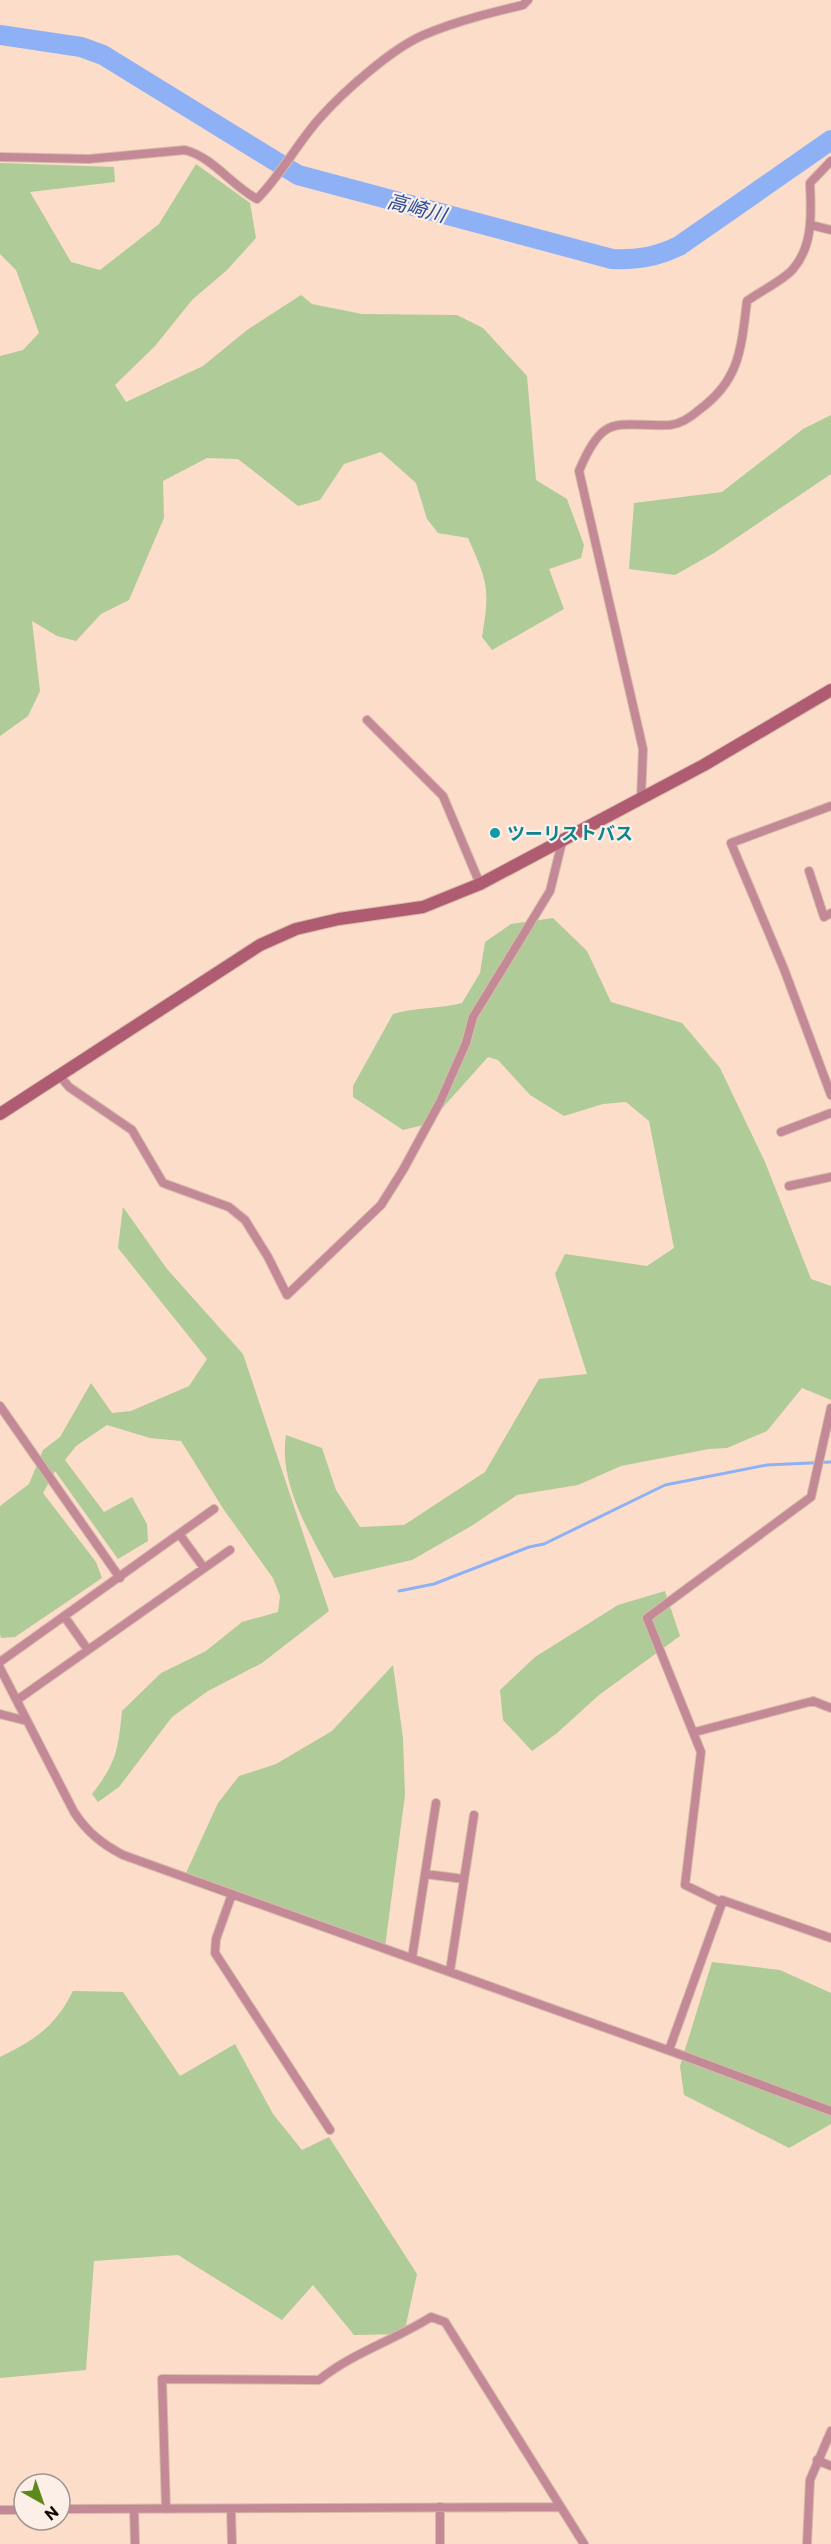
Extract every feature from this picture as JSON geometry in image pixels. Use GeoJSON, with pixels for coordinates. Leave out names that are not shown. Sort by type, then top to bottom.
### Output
{"type":"FeatureCollection","features":[{"type":"Feature","properties":{"kind":"street"},"geometry":{"type":"LineString","coordinates":[[0,157],[89,159],[185,150],[200,154],[243,192],[257,199],[274,182],[288,157],[319,119],[345,92],[393,54],[424,34],[523,5],[528,0]]}},
{"type":"Feature","properties":{"kind":"street"},"geometry":{"type":"LineString","coordinates":[[641,799],[644,749],[579,471],[590,444],[607,428],[642,423],[672,425],[682,421],[720,395],[741,351],[747,301],[793,269],[807,241],[811,225],[810,183],[831,161]]}},
{"type":"Feature","properties":{"kind":"street"},"geometry":{"type":"LineString","coordinates":[[811,225],[831,230]]}},
{"type":"Feature","properties":{"kind":"street"},"geometry":{"type":"LineString","coordinates":[[0,1114],[242,955],[269,941],[296,929],[339,919],[423,907],[480,884],[641,799],[831,690]]}},
{"type":"Feature","properties":{"kind":"street"},"geometry":{"type":"LineString","coordinates":[[367,720],[443,796],[480,884]]}},
{"type":"Feature","properties":{"kind":"street"},"geometry":{"type":"LineString","coordinates":[[831,806],[731,843],[784,969],[831,1095]]}},
{"type":"Feature","properties":{"kind":"street"},"geometry":{"type":"LineString","coordinates":[[60,1075],[69,1087],[132,1130],[163,1183],[229,1208],[245,1220],[268,1257],[287,1295],[381,1205],[403,1170],[440,1102],[465,1043],[473,1017],[550,891],[562,842]]}},
{"type":"Feature","properties":{"kind":"street"},"geometry":{"type":"LineString","coordinates":[[809,871],[825,916],[831,913]]}},
{"type":"Feature","properties":{"kind":"street"},"geometry":{"type":"LineString","coordinates":[[781,1132],[831,1113]]}},
{"type":"Feature","properties":{"kind":"street"},"geometry":{"type":"LineString","coordinates":[[789,1186],[831,1177]]}},
{"type":"Feature","properties":{"kind":"street"},"geometry":{"type":"LineString","coordinates":[[0,1406],[120,1578]]}},
{"type":"Feature","properties":{"kind":"street"},"geometry":{"type":"LineString","coordinates":[[722,1903],[685,1886],[701,1752],[695,1732],[647,1618],[811,1497],[831,1408]]}},
{"type":"Feature","properties":{"kind":"street"},"geometry":{"type":"LineString","coordinates":[[0,1662],[214,1509]]}},
{"type":"Feature","properties":{"kind":"street"},"geometry":{"type":"LineString","coordinates":[[180,1535],[204,1568]]}},
{"type":"Feature","properties":{"kind":"street"},"geometry":{"type":"LineString","coordinates":[[17,1700],[230,1550]]}},
{"type":"Feature","properties":{"kind":"street"},"geometry":{"type":"LineString","coordinates":[[64,1616],[88,1650]]}},
{"type":"Feature","properties":{"kind":"street"},"geometry":{"type":"LineString","coordinates":[[0,1668],[74,1812],[93,1835],[123,1855],[669,2050],[831,2111]]}},
{"type":"Feature","properties":{"kind":"street"},"geometry":{"type":"LineString","coordinates":[[695,1732],[813,1701],[831,1708]]}},
{"type":"Feature","properties":{"kind":"street"},"geometry":{"type":"LineString","coordinates":[[0,1714],[27,1721]]}},
{"type":"Feature","properties":{"kind":"street"},"geometry":{"type":"LineString","coordinates":[[412,1958],[435,1803]]}},
{"type":"Feature","properties":{"kind":"street"},"geometry":{"type":"LineString","coordinates":[[450,1971],[474,1815]]}},
{"type":"Feature","properties":{"kind":"street"},"geometry":{"type":"LineString","coordinates":[[425,1874],[464,1879]]}},
{"type":"Feature","properties":{"kind":"street"},"geometry":{"type":"LineString","coordinates":[[232,1894],[216,1939],[216,1953],[330,2130]]}},
{"type":"Feature","properties":{"kind":"street"},"geometry":{"type":"LineString","coordinates":[[669,2050],[722,1900],[831,1938]]}},
{"type":"Feature","properties":{"kind":"street"},"geometry":{"type":"LineString","coordinates":[[166,2509],[162,2379],[319,2380],[336,2367],[404,2334],[431,2317],[445,2322],[584,2544]]}},
{"type":"Feature","properties":{"kind":"street"},"geometry":{"type":"LineString","coordinates":[[807,2544],[807,2496],[817,2460],[831,2431]]}},
{"type":"Feature","properties":{"kind":"street"},"geometry":{"type":"LineString","coordinates":[[817,2460],[831,2466]]}},
{"type":"Feature","properties":{"kind":"street"},"geometry":{"type":"LineString","coordinates":[[440,2507],[440,2544]]}},
{"type":"Feature","properties":{"kind":"street"},"geometry":{"type":"LineString","coordinates":[[72,2509],[560,2507]]}},
{"type":"Feature","properties":{"kind":"street"},"geometry":{"type":"LineString","coordinates":[[134,2509],[135,2544]]}},
{"type":"Feature","properties":{"kind":"street"},"geometry":{"type":"LineString","coordinates":[[231,2509],[232,2544]]}},
{"type":"Feature","properties":{"kind":"green space"},"geometry":{"type":"Polygon","coordinates":[[[0,163],[114,167],[115,182],[30,192],[71,262],[100,270],[159,224],[196,164],[250,203],[256,238],[227,270],[192,300],[155,346],[115,385],[126,402],[203,366],[247,330],[301,295],[312,304],[362,314],[457,315],[483,328],[527,376],[536,480],[567,499],[584,545],[581,558],[549,569],[564,609],[492,650],[482,637],[486,607],[485,586],[480,566],[468,538],[438,533],[427,519],[416,483],[381,452],[344,464],[320,500],[298,506],[238,459],[207,458],[163,481],[164,518],[129,600],[101,614],[76,641],[57,636],[32,621],[40,691],[28,716],[0,736],[0,356],[23,350],[39,333],[16,270],[0,254],[0,163]]]}},
{"type":"Feature","properties":{"kind":"green space"},"geometry":{"type":"Polygon","coordinates":[[[831,415],[831,474],[714,553],[675,575],[629,569],[634,503],[722,492],[803,429],[831,415]]]}},
{"type":"Feature","properties":{"kind":"green space"},"geometry":{"type":"Polygon","coordinates":[[[553,918],[587,951],[611,1002],[682,1023],[720,1068],[765,1162],[811,1279],[831,1286],[831,1400],[802,1388],[767,1431],[727,1448],[709,1449],[621,1466],[578,1485],[517,1495],[473,1525],[412,1560],[334,1578],[298,1509],[287,1472],[286,1435],[322,1448],[336,1490],[360,1527],[404,1525],[485,1472],[539,1379],[587,1374],[555,1274],[565,1254],[647,1266],[674,1248],[649,1121],[626,1102],[603,1104],[564,1116],[530,1095],[498,1060],[488,1057],[428,1124],[403,1130],[353,1097],[353,1086],[393,1014],[462,1003],[480,973],[485,942],[511,924],[553,918]]]}},
{"type":"Feature","properties":{"kind":"green space"},"geometry":{"type":"Polygon","coordinates":[[[123,1207],[167,1269],[243,1354],[329,1611],[262,1663],[208,1691],[172,1717],[119,1787],[98,1802],[92,1794],[107,1773],[115,1755],[122,1711],[161,1673],[206,1651],[242,1622],[278,1612],[280,1596],[273,1578],[224,1510],[181,1441],[150,1438],[107,1425],[76,1446],[65,1460],[104,1512],[132,1497],[147,1524],[148,1541],[118,1559],[55,1471],[43,1493],[96,1562],[102,1578],[15,1637],[1,1638],[0,1506],[29,1484],[43,1450],[60,1437],[91,1383],[112,1413],[131,1411],[189,1386],[207,1359],[118,1248],[123,1207]]]}},
{"type":"Feature","properties":{"kind":"green space"},"geometry":{"type":"Polygon","coordinates":[[[665,1591],[680,1636],[599,1695],[556,1734],[532,1751],[503,1720],[500,1690],[535,1657],[618,1605],[665,1591]]]}},
{"type":"Feature","properties":{"kind":"green space"},"geometry":{"type":"Polygon","coordinates":[[[393,1665],[403,1738],[405,1795],[385,1947],[186,1873],[218,1803],[239,1776],[276,1764],[332,1731],[393,1665]]]}},
{"type":"Feature","properties":{"kind":"green space"},"geometry":{"type":"Polygon","coordinates":[[[712,1962],[780,1970],[831,1993],[831,2124],[789,2148],[684,2095],[680,2066],[712,1962]]]}},
{"type":"Feature","properties":{"kind":"green space"},"geometry":{"type":"Polygon","coordinates":[[[73,1991],[123,1992],[180,2076],[235,2044],[273,2114],[302,2150],[329,2137],[417,2274],[404,2334],[354,2335],[313,2285],[282,2320],[178,2255],[94,2261],[86,2370],[0,2378],[0,2057],[43,2031],[59,2014],[73,1991]]]}},
{"type":"Feature","properties":{"kind":"waterway","name":"高崎川"},"geometry":{"type":"LineString","coordinates":[[0,35],[81,47],[103,55],[298,175],[612,259],[647,257],[679,246],[831,140]]}},
{"type":"Feature","properties":{"kind":"waterway"},"geometry":{"type":"LineString","coordinates":[[399,1591],[434,1584],[529,1547],[544,1544],[665,1485],[767,1465],[831,1462]]}},
{"type":"Feature","properties":{"kind":"place","name":"ツーリストバス"},"geometry":{"type":"Point","coordinates":[495,833]}}]}
